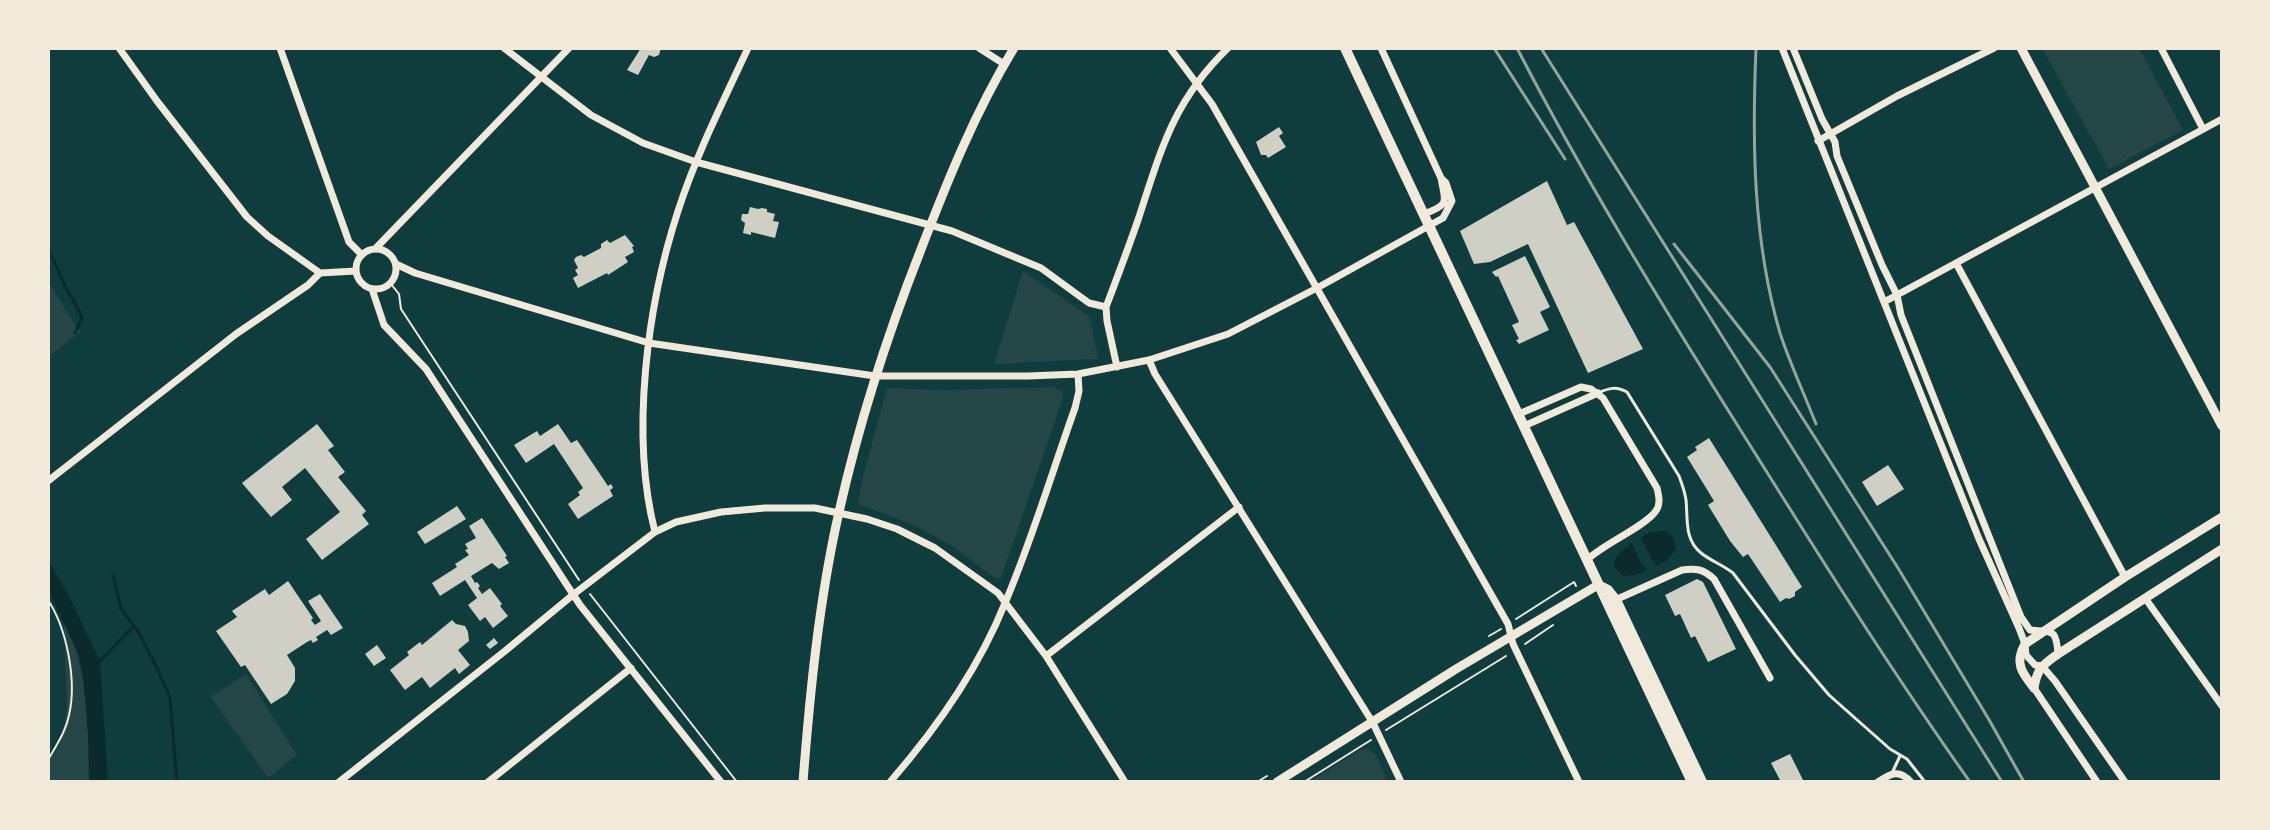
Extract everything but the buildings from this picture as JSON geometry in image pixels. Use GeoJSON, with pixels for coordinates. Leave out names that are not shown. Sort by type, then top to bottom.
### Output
{"type":"FeatureCollection","features":[{"type":"Feature","properties":{"kind":"main road"},"geometry":{"type":"LineString","coordinates":[[1345,48],[1598,585],[1612,602],[1702,782]]}},
{"type":"Feature","properties":{"kind":"main road"},"geometry":{"type":"LineString","coordinates":[[1612,602],[1692,782]]}},
{"type":"Feature","properties":{"kind":"street"},"geometry":{"type":"LineString","coordinates":[[119,48],[247,217],[320,273],[356,271]]}},
{"type":"Feature","properties":{"kind":"street"},"geometry":{"type":"LineString","coordinates":[[280,48],[349,242],[362,255]]}},
{"type":"Feature","properties":{"kind":"street"},"geometry":{"type":"LineString","coordinates":[[504,48],[591,115],[643,143],[696,162],[952,231],[1029,262],[1061,280],[1089,303],[1106,307]]}},
{"type":"Feature","properties":{"kind":"street"},"geometry":{"type":"LineString","coordinates":[[376,248],[569,48]]}},
{"type":"Feature","properties":{"kind":"street"},"geometry":{"type":"LineString","coordinates":[[655,532],[647,502],[644,435],[649,343],[665,258],[696,162],[748,48]]}},
{"type":"Feature","properties":{"kind":"street"},"geometry":{"type":"LineString","coordinates":[[979,48],[1004,64]]}},
{"type":"Feature","properties":{"kind":"street"},"geometry":{"type":"LineString","coordinates":[[803,782],[811,684],[825,586],[839,512],[875,376],[902,297],[956,162],[1014,48]]}},
{"type":"Feature","properties":{"kind":"street"},"geometry":{"type":"LineString","coordinates":[[1170,48],[1212,104],[1509,625],[1516,650],[1579,782]]}},
{"type":"Feature","properties":{"kind":"street"},"geometry":{"type":"LineString","coordinates":[[1117,367],[1106,307],[1155,165],[1182,104],[1209,67],[1228,48]]}},
{"type":"Feature","properties":{"kind":"street"},"geometry":{"type":"LineString","coordinates":[[392,233],[390,253],[396,264],[415,273],[649,343],[875,376],[1078,374],[1117,367],[1149,360],[1228,334],[1443,218],[1447,204],[1441,178],[1381,48]]}},
{"type":"Feature","properties":{"kind":"street"},"geometry":{"type":"LineString","coordinates":[[1782,48],[1884,302],[2026,626],[2030,630],[2053,633],[2057,639],[2058,654]]}},
{"type":"Feature","properties":{"kind":"street"},"geometry":{"type":"LineString","coordinates":[[1793,48],[1897,295],[1901,315],[1979,539],[2025,644],[2028,658],[2035,665],[2042,666],[2055,681],[2125,782]]}},
{"type":"Feature","properties":{"kind":"street"},"geometry":{"type":"LineString","coordinates":[[1818,141],[1897,96],[1994,48]]}},
{"type":"Feature","properties":{"kind":"street"},"geometry":{"type":"LineString","coordinates":[[2021,48],[2222,426]]}},
{"type":"Feature","properties":{"kind":"street"},"geometry":{"type":"LineString","coordinates":[[2161,48],[2203,129]]}},
{"type":"Feature","properties":{"kind":"street"},"geometry":{"type":"LineString","coordinates":[[1884,302],[2222,119]]}},
{"type":"Feature","properties":{"kind":"street"},"geometry":{"type":"LineString","coordinates":[[1424,214],[1447,204]]}},
{"type":"Feature","properties":{"kind":"street"},"geometry":{"type":"LineString","coordinates":[[390,253],[376,248],[362,255],[356,271],[358,280],[364,286],[372,289],[415,273]]}},
{"type":"Feature","properties":{"kind":"street"},"geometry":{"type":"LineString","coordinates":[[1956,263],[2125,577]]}},
{"type":"Feature","properties":{"kind":"street"},"geometry":{"type":"LineString","coordinates":[[380,310],[396,264]]}},
{"type":"Feature","properties":{"kind":"street"},"geometry":{"type":"LineString","coordinates":[[48,481],[236,334],[308,285],[320,273]]}},
{"type":"Feature","properties":{"kind":"street"},"geometry":{"type":"LineString","coordinates":[[372,289],[384,325],[426,369],[580,605],[721,782]]}},
{"type":"Feature","properties":{"kind":"street"},"geometry":{"type":"LineString","coordinates":[[1149,360],[1373,723],[1401,782]]}},
{"type":"Feature","properties":{"kind":"street"},"geometry":{"type":"LineString","coordinates":[[890,782],[941,718],[989,638],[1006,603],[1075,408],[1079,391],[1078,374]]}},
{"type":"Feature","properties":{"kind":"street"},"geometry":{"type":"LineString","coordinates":[[1519,414],[1581,387],[1598,393],[1657,488],[1659,496],[1655,514],[1588,559]]}},
{"type":"Feature","properties":{"kind":"street"},"geometry":{"type":"LineString","coordinates":[[1524,426],[1598,393]]}},
{"type":"Feature","properties":{"kind":"street"},"geometry":{"type":"LineString","coordinates":[[1046,656],[1239,507]]}},
{"type":"Feature","properties":{"kind":"street"},"geometry":{"type":"LineString","coordinates":[[339,782],[655,532],[676,522],[721,512],[765,508],[815,508],[897,529],[935,548],[998,593],[1046,656],[1125,782]]}},
{"type":"Feature","properties":{"kind":"street"},"geometry":{"type":"LineString","coordinates":[[2097,782],[2021,672],[2019,656],[2025,644],[2043,630],[2222,517]]}},
{"type":"Feature","properties":{"kind":"street"},"geometry":{"type":"LineString","coordinates":[[1979,539],[1988,534]]}},
{"type":"Feature","properties":{"kind":"street"},"geometry":{"type":"LineString","coordinates":[[2034,688],[2036,674],[2058,654],[2222,549]]}},
{"type":"Feature","properties":{"kind":"street"},"geometry":{"type":"LineString","coordinates":[[1612,602],[1682,570],[1704,570],[1714,579],[1770,678]]}},
{"type":"Feature","properties":{"kind":"street"},"geometry":{"type":"LineString","coordinates":[[1277,782],[1598,585]]}},
{"type":"Feature","properties":{"kind":"street"},"geometry":{"type":"LineString","coordinates":[[2145,598],[2222,706]]}},
{"type":"Feature","properties":{"kind":"street"},"geometry":{"type":"LineString","coordinates":[[488,782],[631,668]]}},
{"type":"Feature","properties":{"kind":"street"},"geometry":{"type":"LineString","coordinates":[[1890,774],[1897,782]]}},
{"type":"Feature","properties":{"kind":"street"},"geometry":{"type":"LineString","coordinates":[[1878,782],[1890,774],[1905,776],[1911,782]]}},
{"type":"Feature","properties":{"kind":"lane"},"geometry":{"type":"LineString","coordinates":[[1598,393],[1609,388],[1627,392],[1679,476],[1684,490],[1689,537],[1699,552],[1733,573],[1829,695],[1907,759],[1925,782]]}},
{"type":"Feature","properties":{"kind":"lane"},"geometry":{"type":"LineString","coordinates":[[1890,774],[1900,756]]}},
{"type":"Feature","properties":{"kind":"path"},"geometry":{"type":"LineString","coordinates":[[390,283],[399,294],[401,309],[584,587],[737,782]]}},
{"type":"Feature","properties":{"kind":"path"},"geometry":{"type":"LineString","coordinates":[[48,600],[64,634],[71,667],[70,714],[48,760]]}},
{"type":"Feature","properties":{"kind":"path"},"geometry":{"type":"LineString","coordinates":[[1304,782],[1552,625]]}},
{"type":"Feature","properties":{"kind":"shaded area"},"geometry":{"type":"Polygon","coordinates":[[[2042,48],[2139,48],[2183,130],[2109,169],[2042,48]]]}},
{"type":"Feature","properties":{"kind":"shaded area"},"geometry":{"type":"Polygon","coordinates":[[[1023,271],[1090,317],[1098,359],[994,364],[1023,271]]]}},
{"type":"Feature","properties":{"kind":"shaded area"},"geometry":{"type":"Polygon","coordinates":[[[48,281],[80,332],[48,357],[48,281]]]}},
{"type":"Feature","properties":{"kind":"shaded area"},"geometry":{"type":"Polygon","coordinates":[[[1054,387],[1062,391],[1063,398],[1001,578],[995,578],[951,545],[911,524],[858,504],[887,388],[1054,387]]]}},
{"type":"Feature","properties":{"kind":"shaded area"},"geometry":{"type":"Polygon","coordinates":[[[1666,531],[1674,538],[1676,549],[1666,561],[1656,566],[1641,538],[1650,532],[1666,531]]]}},
{"type":"Feature","properties":{"kind":"shaded area"},"geometry":{"type":"Polygon","coordinates":[[[1632,543],[1647,570],[1623,576],[1614,563],[1632,543]]]}},
{"type":"Feature","properties":{"kind":"shaded area"},"geometry":{"type":"Polygon","coordinates":[[[48,560],[100,661],[108,782],[89,782],[83,676],[78,653],[48,590],[48,560]]]}},
{"type":"Feature","properties":{"kind":"shaded area"},"geometry":{"type":"Polygon","coordinates":[[[64,622],[83,680],[88,720],[89,782],[48,782],[48,761],[60,746],[67,710],[64,622]]]}},
{"type":"Feature","properties":{"kind":"shaded area"},"geometry":{"type":"Polygon","coordinates":[[[246,674],[297,755],[268,778],[211,697],[246,674]]]}},
{"type":"Feature","properties":{"kind":"shaded area"},"geometry":{"type":"Polygon","coordinates":[[[1368,749],[1376,755],[1388,782],[1309,782],[1360,750],[1368,749]]]}},
{"type":"Feature","properties":{"kind":"waterway"},"geometry":{"type":"LineString","coordinates":[[48,251],[82,318],[75,333]]}},
{"type":"Feature","properties":{"kind":"waterway"},"geometry":{"type":"LineString","coordinates":[[113,575],[121,609],[139,633],[170,698],[177,782]]}},
{"type":"Feature","properties":{"kind":"waterway"},"geometry":{"type":"LineString","coordinates":[[98,663],[133,627]]}},
{"type":"Feature","properties":{"kind":"railway"},"geometry":{"type":"LineString","coordinates":[[1494,48],[1565,159]]}},
{"type":"Feature","properties":{"kind":"railway"},"geometry":{"type":"LineString","coordinates":[[1517,48],[1596,192],[1680,333],[1851,606],[1970,782]]}},
{"type":"Feature","properties":{"kind":"railway"},"geometry":{"type":"LineString","coordinates":[[1541,48],[2002,782]]}},
{"type":"Feature","properties":{"kind":"railway"},"geometry":{"type":"LineString","coordinates":[[1756,48],[1756,192],[1764,263],[1780,333],[1816,424]]}},
{"type":"Feature","properties":{"kind":"railway"},"geometry":{"type":"LineString","coordinates":[[1674,244],[1770,367],[1898,568],[2024,782]]}}]}
